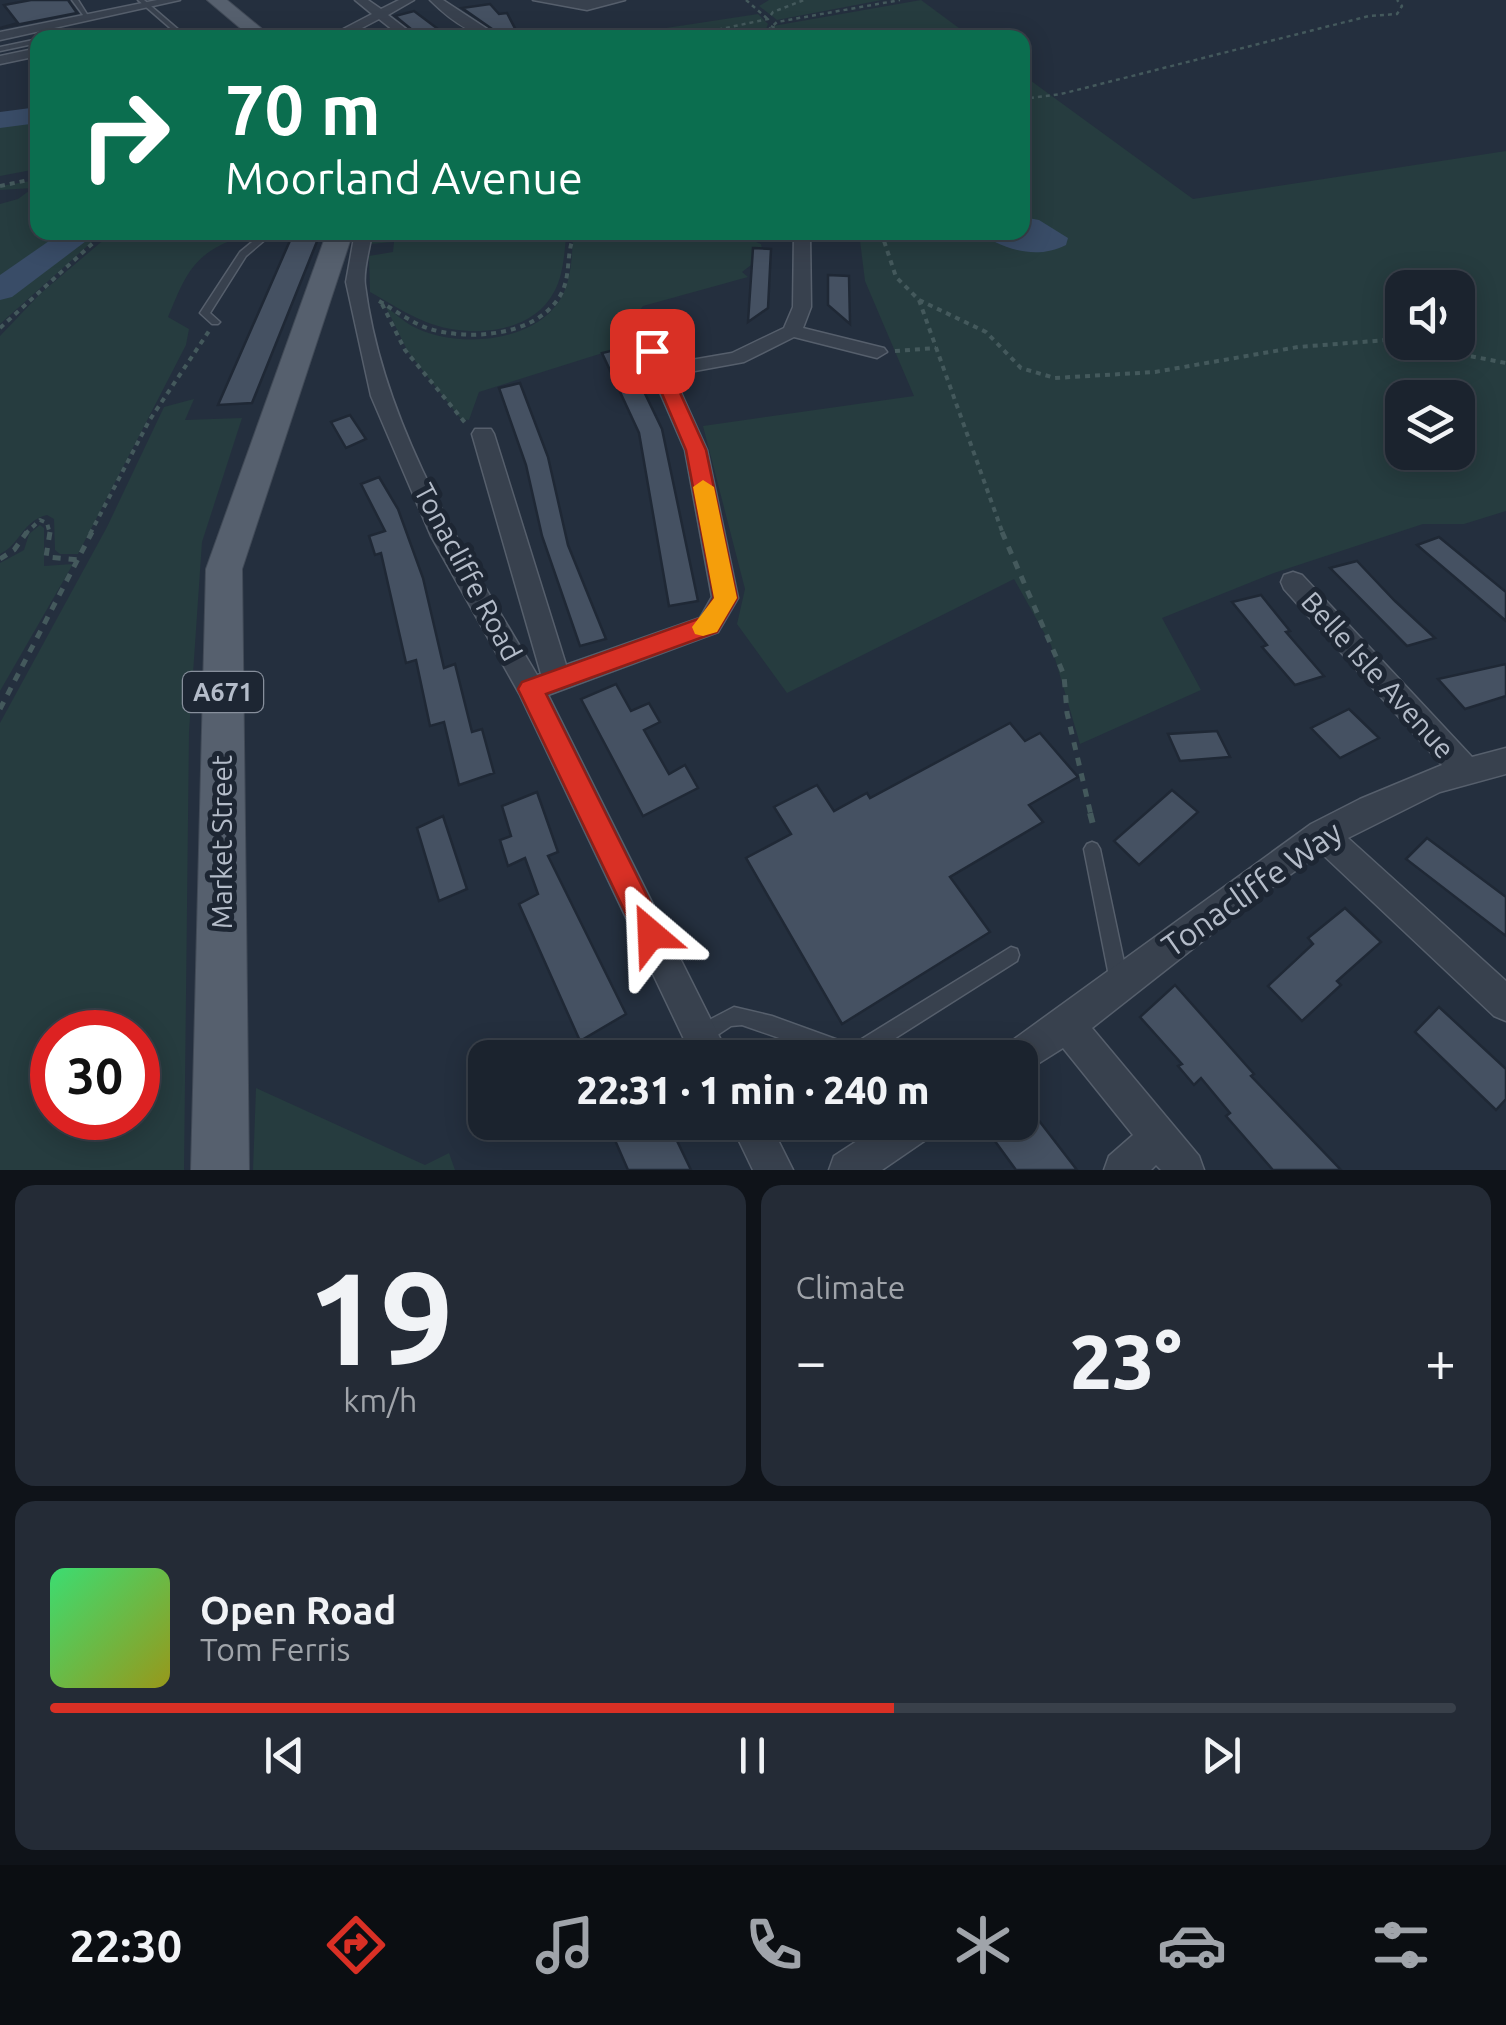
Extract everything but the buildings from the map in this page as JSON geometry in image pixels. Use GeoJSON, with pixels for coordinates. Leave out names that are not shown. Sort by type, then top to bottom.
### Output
{"type":"FeatureCollection","features":[{"type":"Feature","properties":{"kind":"main road"},"geometry":{"type":"LineString","coordinates":[[216,0],[254,30]]}},
{"type":"Feature","properties":{"kind":"main road","name":"Market Street"},"geometry":{"type":"LineString","coordinates":[[220,1170],[224,569],[337,240]]}},
{"type":"Feature","properties":{"kind":"street"},"geometry":{"type":"LineString","coordinates":[[56,30],[144,3],[174,0]]}},
{"type":"Feature","properties":{"kind":"street"},"geometry":{"type":"LineString","coordinates":[[361,0],[402,30]]}},
{"type":"Feature","properties":{"kind":"street"},"geometry":{"type":"LineString","coordinates":[[347,30],[408,0]]}},
{"type":"Feature","properties":{"kind":"street"},"geometry":{"type":"LineString","coordinates":[[436,0],[480,30]]}},
{"type":"Feature","properties":{"kind":"street"},"geometry":{"type":"LineString","coordinates":[[540,0],[587,6],[620,0]]}},
{"type":"Feature","properties":{"kind":"street"},"geometry":{"type":"LineString","coordinates":[[0,36],[30,33]]}},
{"type":"Feature","properties":{"kind":"street"},"geometry":{"type":"LineString","coordinates":[[0,60],[30,54]]}},
{"type":"Feature","properties":{"kind":"street","name":"Tonacliffe Road"},"geometry":{"type":"LineString","coordinates":[[363,240],[355,282],[370,300],[381,396],[443,536],[530,689],[704,1040]]}},
{"type":"Feature","properties":{"kind":"street"},"geometry":{"type":"LineString","coordinates":[[792,331],[802,307],[802,240]]}},
{"type":"Feature","properties":{"kind":"street"},"geometry":{"type":"LineString","coordinates":[[530,689],[709,625],[726,598],[696,450],[657,361],[736,358],[792,331],[876,352]]}},
{"type":"Feature","properties":{"kind":"street"},"geometry":{"type":"LineString","coordinates":[[483,434],[556,678]]}},
{"type":"Feature","properties":{"kind":"street","name":"Belle Isle Avenue"},"geometry":{"type":"LineString","coordinates":[[1294,582],[1464,769]]}},
{"type":"Feature","properties":{"kind":"street","name":"Tonacliffe Way"},"geometry":{"type":"LineString","coordinates":[[1038,1046],[1212,910],[1322,834],[1405,792],[1464,769],[1506,761]]}},
{"type":"Feature","properties":{"kind":"street"},"geometry":{"type":"LineString","coordinates":[[1322,834],[1506,1004]]}},
{"type":"Feature","properties":{"kind":"street"},"geometry":{"type":"LineString","coordinates":[[1068,1026],[1185,1170]]}},
{"type":"Feature","properties":{"kind":"street"},"geometry":{"type":"LineString","coordinates":[[1123,1170],[1158,1137]]}},
{"type":"Feature","properties":{"kind":"street"},"geometry":{"type":"LineString","coordinates":[[758,1140],[774,1170]]}},
{"type":"Feature","properties":{"kind":"street"},"geometry":{"type":"LineString","coordinates":[[848,1170],[893,1140]]}},
{"type":"Feature","properties":{"kind":"lane"},"geometry":{"type":"LineString","coordinates":[[75,0],[88,18]]}},
{"type":"Feature","properties":{"kind":"lane"},"geometry":{"type":"LineString","coordinates":[[144,3],[176,30]]}},
{"type":"Feature","properties":{"kind":"lane"},"geometry":{"type":"LineString","coordinates":[[0,48],[30,42]]}},
{"type":"Feature","properties":{"kind":"lane"},"geometry":{"type":"LineString","coordinates":[[215,322],[206,314],[243,254],[260,240]]}},
{"type":"Feature","properties":{"kind":"lane"},"geometry":{"type":"LineString","coordinates":[[1092,849],[1120,984]]}},
{"type":"Feature","properties":{"kind":"lane"},"geometry":{"type":"LineString","coordinates":[[875,1040],[1011,955]]}},
{"type":"Feature","properties":{"kind":"lane"},"geometry":{"type":"LineString","coordinates":[[712,1040],[730,1016],[744,1015],[808,1040]]}},
{"type":"Feature","properties":{"kind":"path"},"geometry":{"type":"LineString","coordinates":[[746,0],[780,30]]}},
{"type":"Feature","properties":{"kind":"path"},"geometry":{"type":"LineString","coordinates":[[716,30],[768,19],[773,12],[804,0]]}},
{"type":"Feature","properties":{"kind":"path"},"geometry":{"type":"LineString","coordinates":[[772,25],[900,0]]}},
{"type":"Feature","properties":{"kind":"path"},"geometry":{"type":"LineString","coordinates":[[1030,98],[1061,94],[1369,16],[1397,14],[1402,6],[1397,0]]}},
{"type":"Feature","properties":{"kind":"path"},"geometry":{"type":"LineString","coordinates":[[770,30],[772,25]]}},
{"type":"Feature","properties":{"kind":"path"},"geometry":{"type":"LineString","coordinates":[[15,182],[16,176]]}},
{"type":"Feature","properties":{"kind":"path"},"geometry":{"type":"LineString","coordinates":[[0,186],[30,179]]}},
{"type":"Feature","properties":{"kind":"path"},"geometry":{"type":"LineString","coordinates":[[0,328],[96,240]]}},
{"type":"Feature","properties":{"kind":"path"},"geometry":{"type":"LineString","coordinates":[[370,300],[426,328],[452,334],[493,334],[518,326],[558,302],[568,283],[573,240]]}},
{"type":"Feature","properties":{"kind":"path"},"geometry":{"type":"LineString","coordinates":[[884,240],[896,277],[919,300],[986,332],[1021,368],[1055,378],[1155,372],[1298,347],[1387,340],[1506,363]]}},
{"type":"Feature","properties":{"kind":"path"},"geometry":{"type":"LineString","coordinates":[[370,300],[459,420],[483,434]]}},
{"type":"Feature","properties":{"kind":"path"},"geometry":{"type":"LineString","coordinates":[[919,300],[987,497],[1064,674],[1067,714],[1096,834],[1092,849]]}},
{"type":"Feature","properties":{"kind":"path"},"geometry":{"type":"LineString","coordinates":[[0,709],[150,421],[215,322]]}},
{"type":"Feature","properties":{"kind":"path"},"geometry":{"type":"LineString","coordinates":[[876,352],[936,348]]}},
{"type":"Feature","properties":{"kind":"path"},"geometry":{"type":"LineString","coordinates":[[0,559],[22,545],[26,534],[40,520],[47,522],[50,532],[46,557],[79,560]]}},
{"type":"Feature","properties":{"kind":"green space"},"geometry":{"type":"Polygon","coordinates":[[[769,0],[882,0],[777,20],[759,6],[769,0]]]}},
{"type":"Feature","properties":{"kind":"green space"},"geometry":{"type":"Polygon","coordinates":[[[921,0],[962,30],[773,30],[773,26],[921,0]]]}},
{"type":"Feature","properties":{"kind":"green space"},"geometry":{"type":"Polygon","coordinates":[[[758,14],[768,24],[766,30],[653,30],[758,14]]]}},
{"type":"Feature","properties":{"kind":"green space"},"geometry":{"type":"Polygon","coordinates":[[[1030,80],[1193,199],[1506,151],[1506,511],[1464,524],[1423,524],[1274,573],[1162,618],[1201,690],[1080,744],[1051,645],[1014,579],[787,693],[737,624],[745,589],[703,426],[914,396],[865,281],[860,240],[1030,240],[1030,80]]]}},
{"type":"Feature","properties":{"kind":"green space"},"geometry":{"type":"Polygon","coordinates":[[[30,120],[30,170],[0,176],[0,123],[30,120]]]}},
{"type":"Feature","properties":{"kind":"green space"},"geometry":{"type":"Polygon","coordinates":[[[30,181],[30,188],[0,190],[0,186],[30,181]]]}},
{"type":"Feature","properties":{"kind":"green space"},"geometry":{"type":"Polygon","coordinates":[[[30,190],[30,240],[66,240],[0,285],[0,204],[30,190]]]}},
{"type":"Feature","properties":{"kind":"green space"},"geometry":{"type":"Polygon","coordinates":[[[77,240],[94,240],[0,324],[0,295],[77,240]]]}},
{"type":"Feature","properties":{"kind":"green space"},"geometry":{"type":"Polygon","coordinates":[[[104,240],[235,240],[208,252],[187,276],[168,317],[189,329],[186,345],[78,554],[60,554],[55,550],[54,519],[47,515],[32,522],[0,554],[0,336],[41,293],[104,240]]]}},
{"type":"Feature","properties":{"kind":"green space"},"geometry":{"type":"Polygon","coordinates":[[[371,240],[566,240],[557,286],[544,307],[514,325],[478,331],[426,322],[370,292],[369,256],[393,252],[394,242],[370,244],[371,240]]]}},
{"type":"Feature","properties":{"kind":"green space"},"geometry":{"type":"Polygon","coordinates":[[[573,240],[751,240],[761,244],[765,262],[755,262],[742,272],[748,277],[643,306],[609,351],[479,392],[469,420],[461,419],[408,352],[386,307],[412,326],[449,338],[492,338],[514,333],[533,325],[561,298],[573,240]]]}},
{"type":"Feature","properties":{"kind":"green space"},"geometry":{"type":"Polygon","coordinates":[[[194,399],[185,420],[242,418],[202,542],[189,732],[184,1170],[0,1170],[0,723],[107,527],[164,407],[194,399]]]}},
{"type":"Feature","properties":{"kind":"green space"},"geometry":{"type":"Polygon","coordinates":[[[40,525],[44,528],[44,566],[73,564],[0,691],[0,563],[24,550],[29,534],[40,525]]]}},
{"type":"Feature","properties":{"kind":"green space"},"geometry":{"type":"Polygon","coordinates":[[[256,1088],[425,1165],[449,1153],[455,1170],[253,1170],[256,1088]]]}},
{"type":"Feature","properties":{"kind":"water"},"geometry":{"type":"Polygon","coordinates":[[[1030,218],[1068,238],[1066,245],[1030,252],[995,242],[1030,240],[1030,218]]]}},
{"type":"Feature","properties":{"kind":"waterway"},"geometry":{"type":"LineString","coordinates":[[0,120],[30,116]]}},
{"type":"Feature","properties":{"kind":"waterway"},"geometry":{"type":"LineString","coordinates":[[0,290],[72,240]]}},
{"type":"Feature","properties":{"kind":"slow traffic"},"geometry":{"type":"LineString","coordinates":[[703,487],[726,598],[709,625],[703,627]]}},
{"type":"Feature","properties":{"kind":"route"},"geometry":{"type":"LineString","coordinates":[[651,934],[530,689],[709,625],[726,598],[696,450],[652,351]]}}]}
